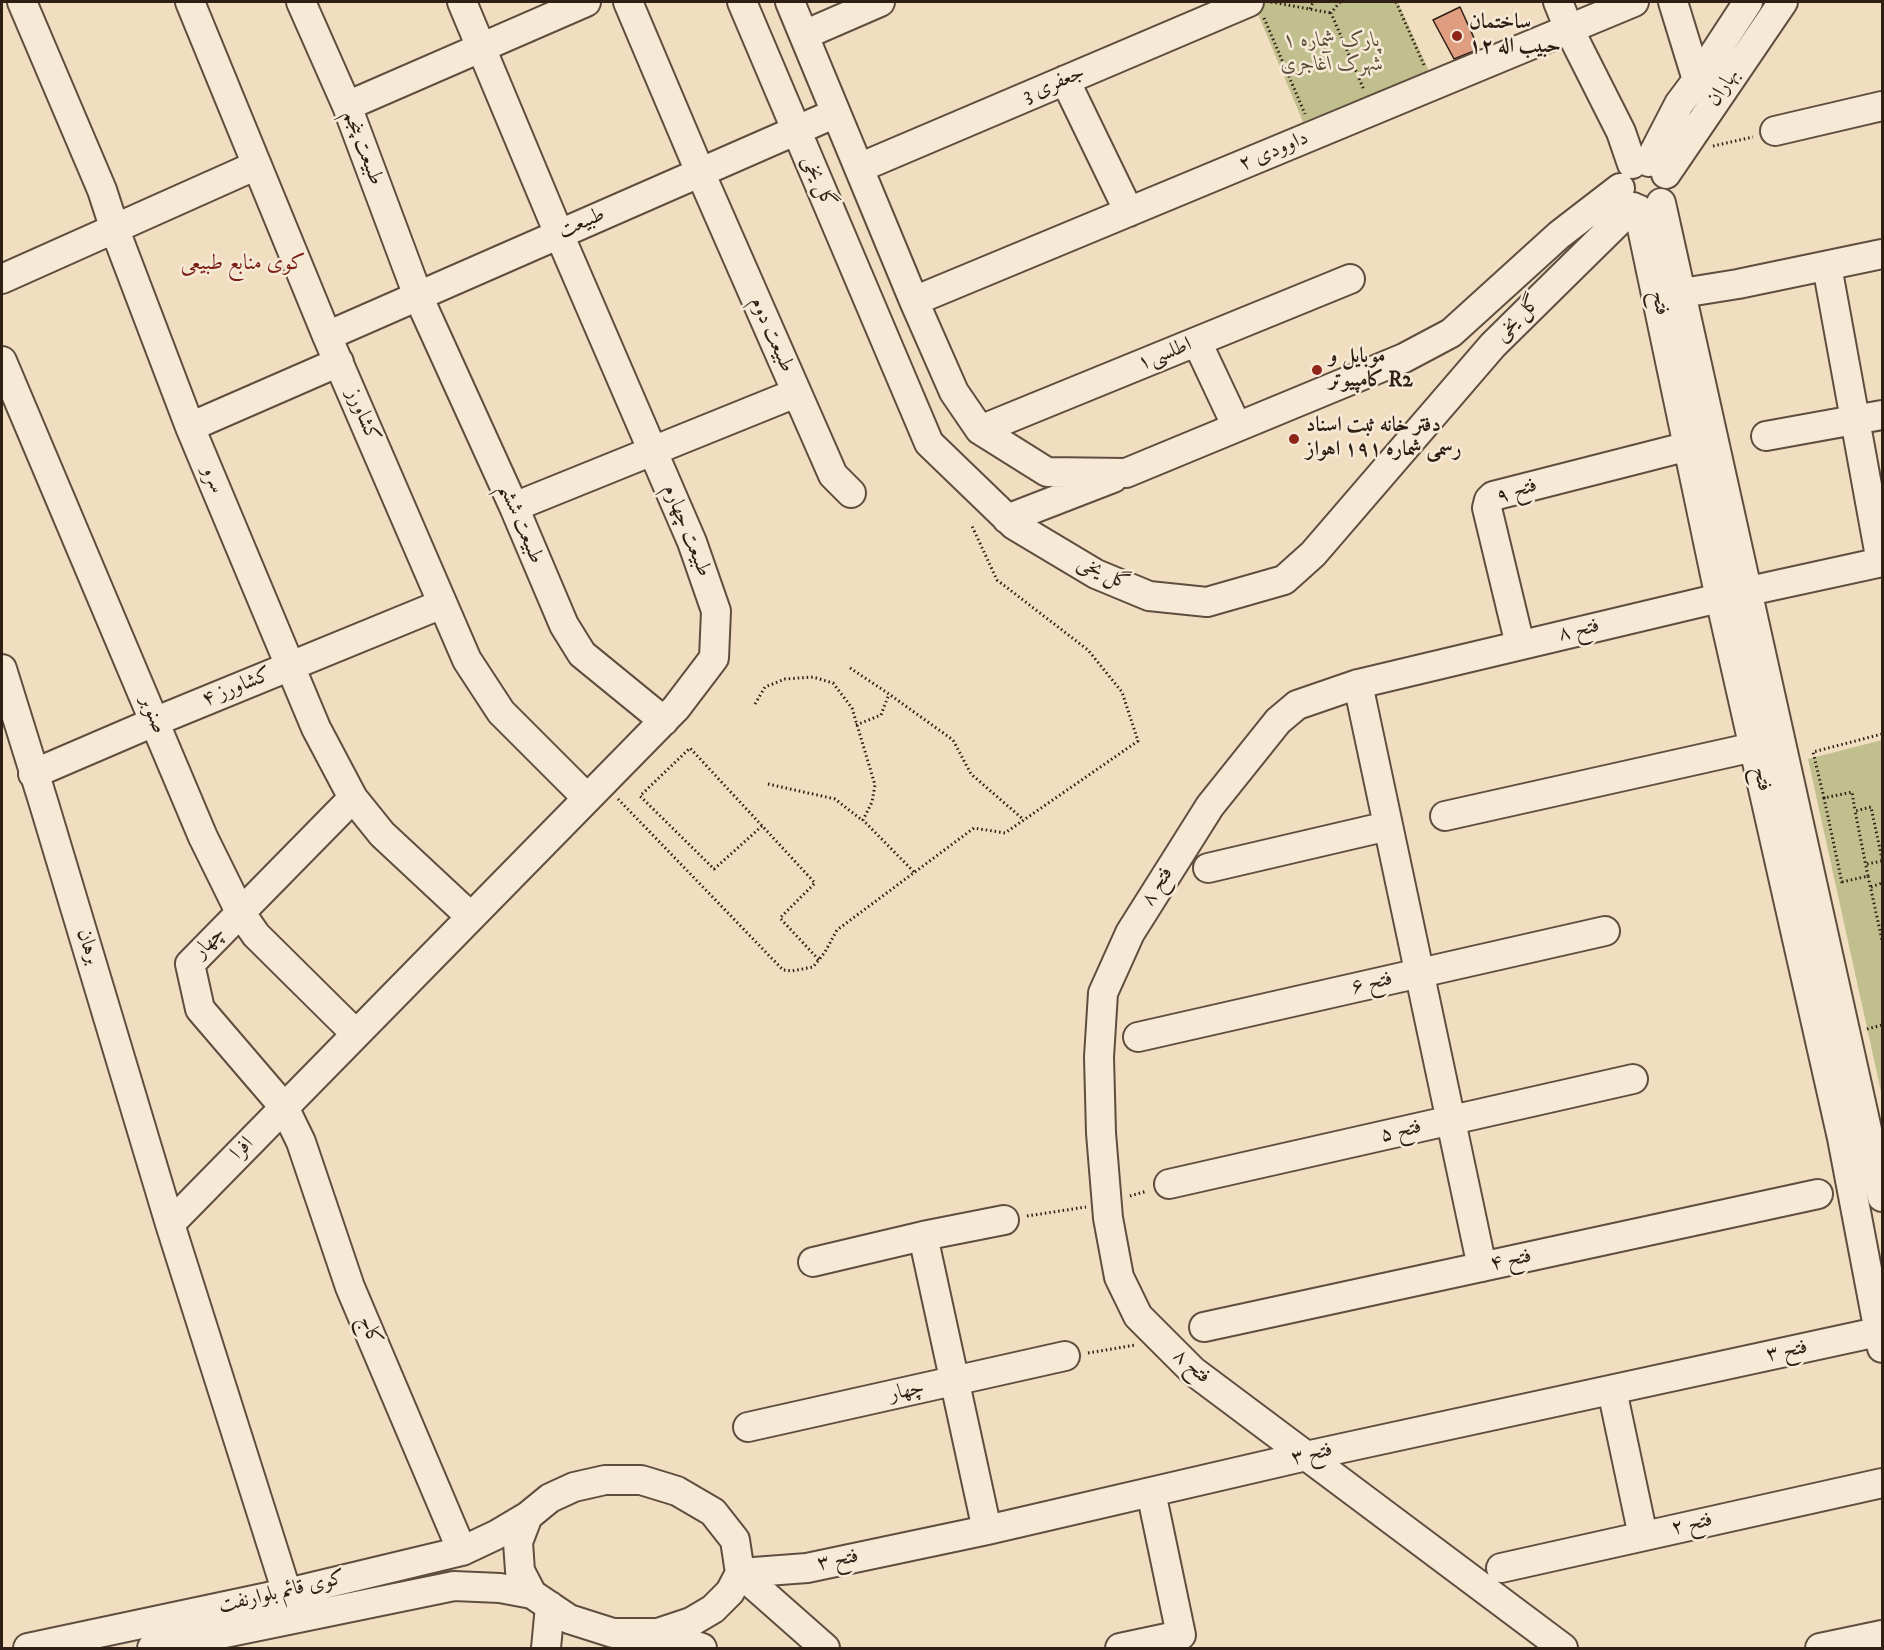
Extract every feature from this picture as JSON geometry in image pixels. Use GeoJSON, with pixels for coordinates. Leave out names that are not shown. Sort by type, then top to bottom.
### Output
{"type":"FeatureCollection","features":[{"type":"Feature","properties":{"kind":"street","name":"سرو"},"geometry":{"type":"LineString","coordinates":[[22,2],[102,189],[115,230],[190,427],[316,728],[353,798],[382,834],[471,917]]}},
{"type":"Feature","properties":{"kind":"street","name":"کشاورز"},"geometry":{"type":"LineString","coordinates":[[190,2],[327,336],[467,660],[501,712],[595,790]]}},
{"type":"Feature","properties":{"kind":"street","name":"طبیعت پنجم"},"geometry":{"type":"LineString","coordinates":[[301,2],[347,105],[418,296]]}},
{"type":"Feature","properties":{"kind":"street","name":"طبیعت چهارم"},"geometry":{"type":"LineString","coordinates":[[462,2],[692,542],[716,611],[714,658],[676,708],[595,790]]}},
{"type":"Feature","properties":{"kind":"street"},"geometry":{"type":"LineString","coordinates":[[347,105],[586,2]]}},
{"type":"Feature","properties":{"kind":"street","name":"طبیعت دوم"},"geometry":{"type":"LineString","coordinates":[[628,2],[833,475],[851,493]]}},
{"type":"Feature","properties":{"kind":"street","name":"گل یخی"},"geometry":{"type":"LineString","coordinates":[[742,2],[929,443],[1014,525],[1096,574],[1149,596],[1207,602],[1284,580],[1313,554],[1493,345],[1647,183]]}},
{"type":"Feature","properties":{"kind":"street","name":"گل یخی"},"geometry":{"type":"LineString","coordinates":[[790,2],[954,392],[980,430],[1047,472],[1126,473],[1404,358],[1452,333],[1558,235],[1647,183]]}},
{"type":"Feature","properties":{"kind":"street"},"geometry":{"type":"LineString","coordinates":[[804,34],[880,2]]}},
{"type":"Feature","properties":{"kind":"street"},"geometry":{"type":"LineString","coordinates":[[1558,2],[1569,29],[1647,183]]}},
{"type":"Feature","properties":{"kind":"street","name":"داوودی ۲"},"geometry":{"type":"LineString","coordinates":[[914,301],[1634,2]]}},
{"type":"Feature","properties":{"kind":"street"},"geometry":{"type":"LineString","coordinates":[[1673,2],[1697,80]]}},
{"type":"Feature","properties":{"kind":"street","name":"بهاران"},"geometry":{"type":"LineString","coordinates":[[1647,183],[1679,104],[1748,2]]}},
{"type":"Feature","properties":{"kind":"street","name":"بهاران"},"geometry":{"type":"LineString","coordinates":[[1647,183],[1783,2]]}},
{"type":"Feature","properties":{"kind":"street","name":"3 جعفری"},"geometry":{"type":"LineString","coordinates":[[859,168],[1065,80],[1255,7]]}},
{"type":"Feature","properties":{"kind":"street"},"geometry":{"type":"LineString","coordinates":[[1065,80],[1130,212]]}},
{"type":"Feature","properties":{"kind":"street"},"geometry":{"type":"LineString","coordinates":[[1775,131],[1882,106]]}},
{"type":"Feature","properties":{"kind":"street","name":"طبیعت"},"geometry":{"type":"LineString","coordinates":[[327,336],[836,113]]}},
{"type":"Feature","properties":{"kind":"street"},"geometry":{"type":"LineString","coordinates":[[2,279],[258,165]]}},
{"type":"Feature","properties":{"kind":"street","name":"فتح"},"geometry":{"type":"LineString","coordinates":[[1647,183],[1682,293],[1882,1197]]}},
{"type":"Feature","properties":{"kind":"street","name":"فتح"},"geometry":{"type":"LineString","coordinates":[[1647,183],[1689,446],[1720,597],[1842,1138],[1881,1337]]}},
{"type":"Feature","properties":{"kind":"street"},"geometry":{"type":"LineString","coordinates":[[1682,293],[1738,284],[1882,254]]}},
{"type":"Feature","properties":{"kind":"street"},"geometry":{"type":"LineString","coordinates":[[1827,266],[1882,562]]}},
{"type":"Feature","properties":{"kind":"street","name":"اطلسی۱"},"geometry":{"type":"LineString","coordinates":[[980,430],[1350,279]]}},
{"type":"Feature","properties":{"kind":"street","name":"طبیعت ششم"},"geometry":{"type":"LineString","coordinates":[[418,296],[514,507],[564,625],[582,654],[664,721]]}},
{"type":"Feature","properties":{"kind":"street"},"geometry":{"type":"LineString","coordinates":[[1197,342],[1237,427]]}},
{"type":"Feature","properties":{"kind":"street","name":"صنوبر"},"geometry":{"type":"LineString","coordinates":[[2,361],[203,837],[240,912],[256,935],[356,1034]]}},
{"type":"Feature","properties":{"kind":"street"},"geometry":{"type":"LineString","coordinates":[[190,427],[339,362]]}},
{"type":"Feature","properties":{"kind":"street"},"geometry":{"type":"LineString","coordinates":[[514,507],[796,393]]}},
{"type":"Feature","properties":{"kind":"street"},"geometry":{"type":"LineString","coordinates":[[1766,436],[1882,415]]}},
{"type":"Feature","properties":{"kind":"street","name":"فتح ۹"},"geometry":{"type":"LineString","coordinates":[[1520,645],[1487,508],[1489,500],[1493,496],[1689,446]]}},
{"type":"Feature","properties":{"kind":"street"},"geometry":{"type":"LineString","coordinates":[[1007,519],[1126,473]]}},
{"type":"Feature","properties":{"kind":"street","name":"فتح ۸"},"geometry":{"type":"LineString","coordinates":[[1563,1648],[1192,1371],[1138,1316],[1119,1277],[1108,1218],[1101,1133],[1100,1057],[1103,993],[1130,933],[1210,806],[1278,721],[1297,705],[1358,684],[1720,597],[1882,562]]}},
{"type":"Feature","properties":{"kind":"street","name":"کشاورز ۴"},"geometry":{"type":"LineString","coordinates":[[33,774],[442,604]]}},
{"type":"Feature","properties":{"kind":"street","name":"برهان"},"geometry":{"type":"LineString","coordinates":[[2,669],[170,1224]]}},
{"type":"Feature","properties":{"kind":"street"},"geometry":{"type":"LineString","coordinates":[[1358,684],[1482,1267]]}},
{"type":"Feature","properties":{"kind":"street"},"geometry":{"type":"LineString","coordinates":[[1445,816],[1754,747]]}},
{"type":"Feature","properties":{"kind":"street","name":"افرا"},"geometry":{"type":"LineString","coordinates":[[170,1224],[595,790]]}},
{"type":"Feature","properties":{"kind":"street","name":"چهار"},"geometry":{"type":"LineString","coordinates":[[284,1107],[200,1009],[190,964],[353,798]]}},
{"type":"Feature","properties":{"kind":"street"},"geometry":{"type":"LineString","coordinates":[[1208,868],[1388,826]]}},
{"type":"Feature","properties":{"kind":"street","name":"فتح ۶"},"geometry":{"type":"LineString","coordinates":[[1138,1037],[1605,931]]}},
{"type":"Feature","properties":{"kind":"street","name":"فتح ۵"},"geometry":{"type":"LineString","coordinates":[[1169,1185],[1633,1079]]}},
{"type":"Feature","properties":{"kind":"street","name":"کاج"},"geometry":{"type":"LineString","coordinates":[[284,1107],[301,1142],[350,1287],[462,1551]]}},
{"type":"Feature","properties":{"kind":"street","name":"فتح ۴"},"geometry":{"type":"LineString","coordinates":[[1203,1327],[1818,1194]]}},
{"type":"Feature","properties":{"kind":"street"},"geometry":{"type":"LineString","coordinates":[[813,1262],[1004,1220]]}},
{"type":"Feature","properties":{"kind":"street"},"geometry":{"type":"LineString","coordinates":[[170,1224],[287,1593]]}},
{"type":"Feature","properties":{"kind":"street"},"geometry":{"type":"LineString","coordinates":[[923,1236],[987,1530]]}},
{"type":"Feature","properties":{"kind":"street","name":"فتح ۳"},"geometry":{"type":"LineString","coordinates":[[740,1573],[807,1568],[1612,1390],[1881,1337]]}},
{"type":"Feature","properties":{"kind":"street","name":"چهار"},"geometry":{"type":"LineString","coordinates":[[748,1427],[1065,1356]]}},
{"type":"Feature","properties":{"kind":"street"},"geometry":{"type":"LineString","coordinates":[[1612,1390],[1643,1536]]}},
{"type":"Feature","properties":{"kind":"street"},"geometry":{"type":"LineString","coordinates":[[641,1638],[691,1622],[713,1609],[730,1592],[740,1573],[735,1540],[713,1512],[677,1491],[641,1480],[605,1480],[574,1487],[550,1498],[528,1516],[518,1542],[520,1571],[541,1600],[569,1620],[613,1633],[641,1638],[702,1648]]}},
{"type":"Feature","properties":{"kind":"street","name":"فتح ۲"},"geometry":{"type":"LineString","coordinates":[[1502,1568],[1882,1482]]}},
{"type":"Feature","properties":{"kind":"street"},"geometry":{"type":"LineString","coordinates":[[1120,1648],[1181,1635],[1151,1492]]}},
{"type":"Feature","properties":{"kind":"street","name":"کوی قائم بلوارنفت"},"geometry":{"type":"LineString","coordinates":[[28,1648],[287,1593],[462,1551],[528,1516]]}},
{"type":"Feature","properties":{"kind":"street"},"geometry":{"type":"LineString","coordinates":[[740,1573],[825,1648]]}},
{"type":"Feature","properties":{"kind":"street","name":"کوی قائم بلوارنفت"},"geometry":{"type":"LineString","coordinates":[[152,1648],[454,1586],[500,1588],[541,1600]]}},
{"type":"Feature","properties":{"kind":"street"},"geometry":{"type":"LineString","coordinates":[[541,1600],[546,1648]]}},
{"type":"Feature","properties":{"kind":"street"},"geometry":{"type":"LineString","coordinates":[[1820,1648],[1882,1635]]}},
{"type":"Feature","properties":{"kind":"path"},"geometry":{"type":"LineString","coordinates":[[1271,2],[1331,14]]}},
{"type":"Feature","properties":{"kind":"path"},"geometry":{"type":"LineString","coordinates":[[1310,9],[1313,2]]}},
{"type":"Feature","properties":{"kind":"path"},"geometry":{"type":"LineString","coordinates":[[1331,14],[1340,2]]}},
{"type":"Feature","properties":{"kind":"path"},"geometry":{"type":"LineString","coordinates":[[1396,2],[1433,86]]}},
{"type":"Feature","properties":{"kind":"path"},"geometry":{"type":"LineString","coordinates":[[1255,7],[1314,135]]}},
{"type":"Feature","properties":{"kind":"path"},"geometry":{"type":"LineString","coordinates":[[1331,14],[1373,111]]}},
{"type":"Feature","properties":{"kind":"path"},"geometry":{"type":"LineString","coordinates":[[1647,183],[1775,131]]}},
{"type":"Feature","properties":{"kind":"path"},"geometry":{"type":"LineString","coordinates":[[595,790],[783,970],[792,971],[813,967],[837,930],[974,828],[1005,833],[1138,741],[1122,692],[1088,650],[998,580],[971,524]]}},
{"type":"Feature","properties":{"kind":"path"},"geometry":{"type":"LineString","coordinates":[[850,668],[953,740],[971,774],[1024,820]]}},
{"type":"Feature","properties":{"kind":"path"},"geometry":{"type":"LineString","coordinates":[[755,704],[765,687],[785,678],[813,677],[833,683],[852,708],[875,785],[872,802],[863,820],[866,823]]}},
{"type":"Feature","properties":{"kind":"path"},"geometry":{"type":"LineString","coordinates":[[856,725],[880,715],[889,694]]}},
{"type":"Feature","properties":{"kind":"path"},"geometry":{"type":"LineString","coordinates":[[1868,876],[1842,883],[1813,752],[1882,734]]}},
{"type":"Feature","properties":{"kind":"path"},"geometry":{"type":"LineString","coordinates":[[762,826],[714,869],[640,796],[690,748],[815,883],[780,918],[819,960]]}},
{"type":"Feature","properties":{"kind":"path"},"geometry":{"type":"LineString","coordinates":[[768,784],[835,799],[866,823],[915,872]]}},
{"type":"Feature","properties":{"kind":"path"},"geometry":{"type":"LineString","coordinates":[[1824,798],[1852,792],[1882,940]]}},
{"type":"Feature","properties":{"kind":"path"},"geometry":{"type":"LineString","coordinates":[[1855,811],[1871,807],[1882,860],[1866,864]]}},
{"type":"Feature","properties":{"kind":"path"},"geometry":{"type":"LineString","coordinates":[[1871,887],[1882,884]]}},
{"type":"Feature","properties":{"kind":"path"},"geometry":{"type":"LineString","coordinates":[[1862,1030],[1882,1025]]}},
{"type":"Feature","properties":{"kind":"green space","name":"پارک شماره ۱ شهرک آغاجری"},"geometry":{"type":"Polygon","coordinates":[[[1253,2],[1398,2],[1429,71],[1303,122],[1253,2]]]}},
{"type":"Feature","properties":{"kind":"green space"},"geometry":{"type":"Polygon","coordinates":[[[1882,740],[1882,1096],[1808,759],[1882,740]]]}},
{"type":"Feature","properties":{"kind":"building","name":"ساختمان حبیب اله ۱۲"},"geometry":{"type":"Polygon","coordinates":[[[1460,7],[1479,49],[1454,59],[1433,20],[1460,7]]]}},
{"type":"Feature","properties":{"kind":"place","name":"ساختمان حبیب اله ۱۲"},"geometry":{"type":"Point","coordinates":[1457,36]}},
{"type":"Feature","properties":{"kind":"place","name":"موبایل و کامپیوتر R2"},"geometry":{"type":"Point","coordinates":[1317,370]}},
{"type":"Feature","properties":{"kind":"place","name":"دفتر خانه ثبت اسناد رسمی شماره ۱۹۱ اهواز"},"geometry":{"type":"Point","coordinates":[1294,439]}},
{"type":"Feature","properties":{"kind":"district","name":"کوی منابع طبیعی"},"geometry":{"type":"Point","coordinates":[243,264]}}]}
